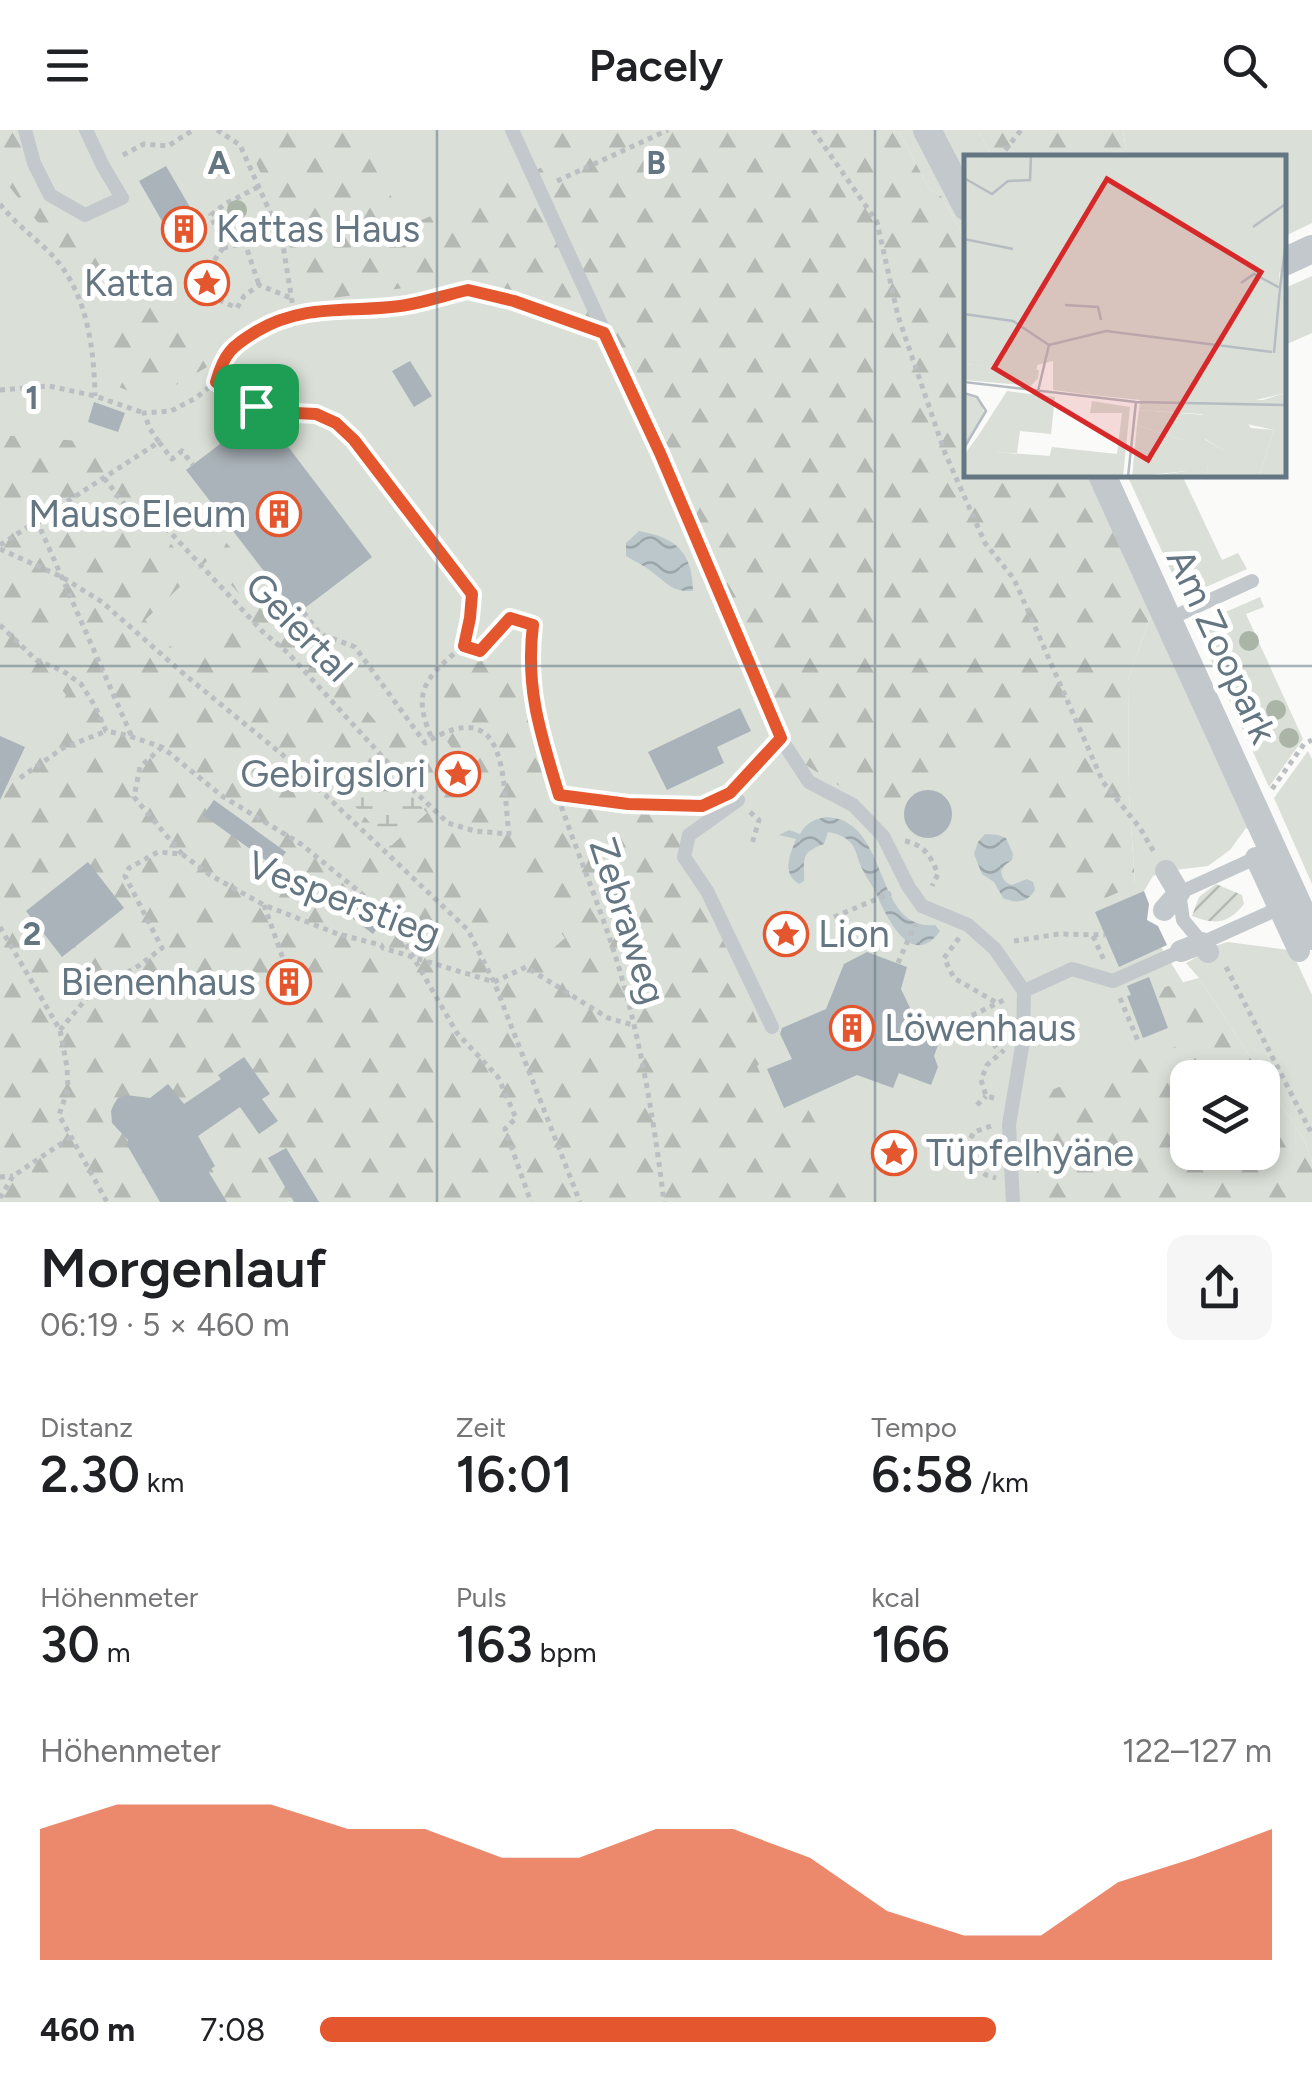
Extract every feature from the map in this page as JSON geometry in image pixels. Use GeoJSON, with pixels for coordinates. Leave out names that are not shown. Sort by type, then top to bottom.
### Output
{"type":"FeatureCollection","features":[{"type":"Feature","properties":{"kind":"street"},"geometry":{"type":"LineString","coordinates":[[927,130],[964,201]]}},
{"type":"Feature","properties":{"kind":"street"},"geometry":{"type":"LineString","coordinates":[[1287,261],[1312,249]]}},
{"type":"Feature","properties":{"kind":"street","name":"Am Zoopark"},"geometry":{"type":"LineString","coordinates":[[1103,478],[1306,943]]}},
{"type":"Feature","properties":{"kind":"street"},"geometry":{"type":"LineString","coordinates":[[1166,872],[1172,901]]}},
{"type":"Feature","properties":{"kind":"lane"},"geometry":{"type":"LineString","coordinates":[[24,130],[34,163],[50,194],[85,215],[122,198],[86,130]]}},
{"type":"Feature","properties":{"kind":"lane"},"geometry":{"type":"LineString","coordinates":[[512,130],[660,453],[781,738],[808,782],[853,805],[883,836],[922,906],[968,925],[995,949],[1024,991],[1023,1042],[1009,1125],[1013,1202]]}},
{"type":"Feature","properties":{"kind":"lane"},"geometry":{"type":"LineString","coordinates":[[1167,620],[1252,581]]}},
{"type":"Feature","properties":{"kind":"lane"},"geometry":{"type":"LineString","coordinates":[[734,796],[689,835],[684,858],[708,892],[772,1027]]}},
{"type":"Feature","properties":{"kind":"lane"},"geometry":{"type":"LineString","coordinates":[[1197,949],[1172,901],[1265,853]]}},
{"type":"Feature","properties":{"kind":"lane"},"geometry":{"type":"LineString","coordinates":[[1024,991],[1072,969],[1112,981],[1197,949],[1288,904]]}},
{"type":"Feature","properties":{"kind":"path"},"geometry":{"type":"LineString","coordinates":[[123,155],[144,144],[168,146],[193,130]]}},
{"type":"Feature","properties":{"kind":"path"},"geometry":{"type":"LineString","coordinates":[[217,130],[240,145],[282,239],[294,314]]}},
{"type":"Feature","properties":{"kind":"path"},"geometry":{"type":"LineString","coordinates":[[538,189],[668,130]]}},
{"type":"Feature","properties":{"kind":"path"},"geometry":{"type":"LineString","coordinates":[[813,130],[877,222],[904,333],[945,453],[985,543],[1014,579],[1103,782],[1140,828],[1166,872]]}},
{"type":"Feature","properties":{"kind":"path"},"geometry":{"type":"LineString","coordinates":[[1001,155],[1021,130]]}},
{"type":"Feature","properties":{"kind":"path"},"geometry":{"type":"LineString","coordinates":[[223,248],[211,215],[258,187]]}},
{"type":"Feature","properties":{"kind":"path"},"geometry":{"type":"LineString","coordinates":[[0,204],[46,249],[78,296],[94,354],[95,396]]}},
{"type":"Feature","properties":{"kind":"path"},"geometry":{"type":"LineString","coordinates":[[259,285],[244,296],[237,308],[218,300],[223,282],[211,265],[223,248],[245,243],[259,285],[291,298]]}},
{"type":"Feature","properties":{"kind":"path"},"geometry":{"type":"LineString","coordinates":[[0,390],[49,386],[144,413],[171,411],[216,382],[228,350],[268,324],[294,314],[401,306],[468,290],[514,301],[604,333]]}},
{"type":"Feature","properties":{"kind":"path"},"geometry":{"type":"LineString","coordinates":[[216,382],[256,406],[275,412],[316,414],[336,423],[354,440],[472,594],[464,646],[432,673],[425,686],[421,712],[432,738],[424,743],[354,647],[320,634],[302,610]]}},
{"type":"Feature","properties":{"kind":"path"},"geometry":{"type":"LineString","coordinates":[[232,444],[275,412]]}},
{"type":"Feature","properties":{"kind":"path"},"geometry":{"type":"LineString","coordinates":[[144,413],[150,429],[172,459],[182,451],[193,465]]}},
{"type":"Feature","properties":{"kind":"path"},"geometry":{"type":"LineString","coordinates":[[159,442],[0,547],[62,577],[102,602],[284,756],[468,930],[494,982],[580,1202]]}},
{"type":"Feature","properties":{"kind":"path","name":"Geiertal"},"geometry":{"type":"LineString","coordinates":[[104,478],[126,506],[170,532],[448,823],[475,832],[509,834],[498,748],[488,733],[468,728],[432,738]]}},
{"type":"Feature","properties":{"kind":"path"},"geometry":{"type":"LineString","coordinates":[[40,519],[40,530],[132,736]]}},
{"type":"Feature","properties":{"kind":"path","name":"Zebraweg"},"geometry":{"type":"LineString","coordinates":[[464,646],[480,651],[510,618],[533,625],[529,659],[533,700],[559,795],[616,957],[649,1100],[664,1202]]}},
{"type":"Feature","properties":{"kind":"path"},"geometry":{"type":"LineString","coordinates":[[0,625],[36,660],[81,684],[106,731]]}},
{"type":"Feature","properties":{"kind":"path"},"geometry":{"type":"LineString","coordinates":[[20,778],[63,748],[106,731],[162,746],[222,796],[302,844],[390,916],[457,1033],[498,1077],[516,1118],[505,1130],[531,1202]]}},
{"type":"Feature","properties":{"kind":"path"},"geometry":{"type":"LineString","coordinates":[[734,796],[781,738]]}},
{"type":"Feature","properties":{"kind":"path"},"geometry":{"type":"LineString","coordinates":[[1268,796],[1304,744],[1312,740]]}},
{"type":"Feature","properties":{"kind":"path","name":"Vesperstieg"},"geometry":{"type":"LineString","coordinates":[[162,746],[140,767],[134,797],[182,854],[210,876],[264,905],[338,934],[494,982],[526,967],[608,1018],[633,1025]]}},
{"type":"Feature","properties":{"kind":"path"},"geometry":{"type":"LineString","coordinates":[[559,795],[628,804],[702,806]]}},
{"type":"Feature","properties":{"kind":"path"},"geometry":{"type":"LineString","coordinates":[[60,1030],[91,993],[140,966],[162,948],[125,876],[129,868],[158,852],[182,854]]}},
{"type":"Feature","properties":{"kind":"path"},"geometry":{"type":"LineString","coordinates":[[834,917],[908,886]]}},
{"type":"Feature","properties":{"kind":"path"},"geometry":{"type":"LineString","coordinates":[[264,905],[286,967]]}},
{"type":"Feature","properties":{"kind":"path"},"geometry":{"type":"LineString","coordinates":[[899,960],[922,906]]}},
{"type":"Feature","properties":{"kind":"path"},"geometry":{"type":"LineString","coordinates":[[968,925],[944,958],[954,978],[997,1004]]}},
{"type":"Feature","properties":{"kind":"path"},"geometry":{"type":"LineString","coordinates":[[1,930],[60,1030],[68,1089],[59,1115],[107,1202]]}},
{"type":"Feature","properties":{"kind":"path"},"geometry":{"type":"LineString","coordinates":[[995,949],[1014,941],[1059,934],[1105,935]]}},
{"type":"Feature","properties":{"kind":"path"},"geometry":{"type":"LineString","coordinates":[[1197,949],[1226,968],[1312,1134]]}},
{"type":"Feature","properties":{"kind":"path"},"geometry":{"type":"LineString","coordinates":[[936,1033],[1024,991]]}},
{"type":"Feature","properties":{"kind":"path"},"geometry":{"type":"LineString","coordinates":[[987,1036],[1000,1052]]}},
{"type":"Feature","properties":{"kind":"path"},"geometry":{"type":"LineString","coordinates":[[977,1104],[986,1096]]}},
{"type":"Feature","properties":{"kind":"path"},"geometry":{"type":"LineString","coordinates":[[1009,1125],[974,1132],[967,1145],[966,1160],[986,1176],[1012,1183]]}},
{"type":"Feature","properties":{"kind":"path"},"geometry":{"type":"LineString","coordinates":[[0,1198],[13,1176],[71,1136]]}},
{"type":"Feature","properties":{"kind":"path"},"geometry":{"type":"LineString","coordinates":[[0,1178],[13,1176]]}},
{"type":"Feature","properties":{"kind":"green space"},"geometry":{"type":"Polygon","coordinates":[[[0,130],[773,130],[1135,884],[1128,681],[1151,614],[1252,831],[1246,828],[1230,850],[1208,866],[1153,876],[1144,891],[1096,912],[1161,947],[1218,1038],[1202,1060],[1170,1060],[1170,1170],[1271,1170],[1286,1202],[0,1202],[0,130]]]}},
{"type":"Feature","properties":{"kind":"green space"},"geometry":{"type":"Polygon","coordinates":[[[0,130],[20,130],[34,184],[105,239],[118,272],[149,269],[207,367],[150,400],[107,382],[104,305],[0,175],[0,130]]]}},
{"type":"Feature","properties":{"kind":"green space"},"geometry":{"type":"Polygon","coordinates":[[[233,130],[353,130],[408,226],[545,166],[529,130],[898,130],[929,188],[942,197],[964,237],[964,478],[1088,478],[1151,614],[1128,681],[1135,885],[1055,920],[1048,904],[1054,881],[1027,841],[1018,815],[1013,779],[997,755],[973,743],[943,757],[928,788],[910,796],[869,804],[804,764],[610,326],[460,280],[298,303],[288,236],[247,142],[233,130]]]}},
{"type":"Feature","properties":{"kind":"green space"},"geometry":{"type":"Polygon","coordinates":[[[898,130],[978,130],[991,155],[964,155],[964,237],[942,197],[929,188],[898,130]]]}},
{"type":"Feature","properties":{"kind":"green space"},"geometry":{"type":"Polygon","coordinates":[[[978,130],[1123,130],[1127,155],[991,155],[978,130]]]}},
{"type":"Feature","properties":{"kind":"green space"},"geometry":{"type":"Polygon","coordinates":[[[1123,130],[1312,130],[1312,223],[1287,235],[1287,155],[1127,155],[1123,130]]]}},
{"type":"Feature","properties":{"kind":"green space"},"geometry":{"type":"Polygon","coordinates":[[[1312,276],[1312,333],[1287,344],[1287,287],[1312,276]]]}},
{"type":"Feature","properties":{"kind":"green space"},"geometry":{"type":"Polygon","coordinates":[[[0,435],[93,442],[185,562],[199,511],[384,732],[407,731],[435,762],[456,755],[427,711],[433,698],[463,667],[494,657],[523,694],[555,804],[681,815],[680,859],[702,890],[771,1054],[757,1066],[782,1119],[808,1109],[859,1202],[0,1202],[0,736],[32,751],[40,740],[65,725],[59,712],[66,695],[57,683],[30,678],[0,655],[0,435]],[[208,560],[145,620],[183,659],[246,601],[208,560]],[[486,841],[461,862],[541,959],[565,938],[486,841]]]}},
{"type":"Feature","properties":{"kind":"green space"},"geometry":{"type":"Polygon","coordinates":[[[1128,478],[1183,478],[1222,560],[1238,553],[1247,569],[1183,597],[1128,478]]]}},
{"type":"Feature","properties":{"kind":"green space"},"geometry":{"type":"Polygon","coordinates":[[[1260,597],[1264,607],[1246,614],[1303,739],[1269,787],[1199,634],[1205,621],[1260,597]]]}},
{"type":"Feature","properties":{"kind":"green space"},"geometry":{"type":"Polygon","coordinates":[[[1308,751],[1312,759],[1312,884],[1274,798],[1308,751]]]}},
{"type":"Feature","properties":{"kind":"green space"},"geometry":{"type":"Polygon","coordinates":[[[381,762],[427,813],[391,846],[345,795],[381,762]]]}},
{"type":"Feature","properties":{"kind":"green space"},"geometry":{"type":"Polygon","coordinates":[[[1216,884],[1242,895],[1244,904],[1221,921],[1192,916],[1199,897],[1216,884]]]}},
{"type":"Feature","properties":{"kind":"green space"},"geometry":{"type":"Polygon","coordinates":[[[1228,942],[1288,950],[1294,956],[1312,995],[1312,1162],[1305,1141],[1280,1103],[1280,1060],[1252,1060],[1186,963],[1228,942]]]}},
{"type":"Feature","properties":{"kind":"green space"},"geometry":{"type":"Polygon","coordinates":[[[1199,978],[1252,1060],[1170,1060],[1170,1170],[1280,1170],[1280,1103],[1305,1141],[1312,1162],[1312,1202],[1034,1202],[1045,1092],[1177,1046],[1154,990],[1199,978]]]}},
{"type":"Feature","properties":{"kind":"water"},"geometry":{"type":"Polygon","coordinates":[[[639,531],[663,538],[680,549],[689,566],[693,591],[673,588],[626,556],[626,543],[639,531]]]}},
{"type":"Feature","properties":{"kind":"water"},"geometry":{"type":"Polygon","coordinates":[[[826,817],[847,822],[862,836],[901,911],[915,922],[935,925],[940,931],[929,942],[919,945],[901,936],[854,847],[840,835],[828,832],[824,844],[810,850],[805,858],[804,881],[799,884],[793,880],[789,863],[796,839],[779,835],[789,830],[800,834],[810,823],[826,817]]]}},
{"type":"Feature","properties":{"kind":"water"},"geometry":{"type":"Polygon","coordinates":[[[985,834],[1006,838],[1013,854],[1001,871],[1006,882],[1033,882],[1035,890],[1025,900],[1003,898],[994,882],[982,874],[974,854],[985,834]]]}},
{"type":"Feature","properties":{"kind":"building"},"geometry":{"type":"Polygon","coordinates":[[[166,166],[205,233],[178,249],[139,181],[166,166]]]}},
{"type":"Feature","properties":{"kind":"building"},"geometry":{"type":"Polygon","coordinates":[[[410,361],[432,396],[414,407],[392,371],[410,361]]]}},
{"type":"Feature","properties":{"kind":"building"},"geometry":{"type":"Polygon","coordinates":[[[94,402],[125,413],[118,432],[88,422],[94,402]]]}},
{"type":"Feature","properties":{"kind":"building","name":"MausoEleum"},"geometry":{"type":"Polygon","coordinates":[[[270,423],[372,557],[297,614],[186,470],[228,438],[236,449],[270,423]]]}},
{"type":"Feature","properties":{"kind":"building"},"geometry":{"type":"Polygon","coordinates":[[[740,708],[751,731],[717,747],[724,763],[667,790],[648,752],[740,708]]]}},
{"type":"Feature","properties":{"kind":"building"},"geometry":{"type":"Polygon","coordinates":[[[0,736],[25,747],[0,800],[0,736]]]}},
{"type":"Feature","properties":{"kind":"building"},"geometry":{"type":"Polygon","coordinates":[[[928,790],[945,797],[952,814],[945,831],[928,838],[911,831],[904,814],[911,797],[928,790]]]}},
{"type":"Feature","properties":{"kind":"building"},"geometry":{"type":"Polygon","coordinates":[[[214,800],[286,852],[275,867],[203,815],[214,800]]]}},
{"type":"Feature","properties":{"kind":"building"},"geometry":{"type":"Polygon","coordinates":[[[88,862],[124,908],[62,957],[26,911],[88,862]]]}},
{"type":"Feature","properties":{"kind":"building"},"geometry":{"type":"Polygon","coordinates":[[[1144,891],[1149,904],[1147,920],[1158,926],[1167,945],[1119,967],[1095,912],[1144,891]]]}},
{"type":"Feature","properties":{"kind":"building"},"geometry":{"type":"Polygon","coordinates":[[[361,897],[386,916],[373,934],[348,915],[361,897]]]}},
{"type":"Feature","properties":{"kind":"building","name":"Löwenhaus"},"geometry":{"type":"Polygon","coordinates":[[[867,952],[907,967],[901,989],[921,1031],[933,1026],[940,1040],[934,1056],[938,1067],[931,1085],[899,1073],[893,1088],[857,1075],[784,1108],[767,1069],[792,1059],[780,1034],[782,1028],[826,1009],[844,964],[867,952]]]}},
{"type":"Feature","properties":{"kind":"building","name":"Bienenhaus"},"geometry":{"type":"Polygon","coordinates":[[[296,970],[301,989],[281,994],[276,975],[296,970]]]}},
{"type":"Feature","properties":{"kind":"building"},"geometry":{"type":"Polygon","coordinates":[[[1149,977],[1168,1028],[1143,1038],[1127,986],[1149,977]]]}},
{"type":"Feature","properties":{"kind":"building"},"geometry":{"type":"Polygon","coordinates":[[[244,1057],[270,1094],[262,1099],[278,1121],[259,1134],[240,1107],[198,1136],[215,1166],[208,1171],[227,1202],[160,1202],[127,1145],[128,1140],[112,1123],[114,1104],[126,1095],[150,1098],[168,1084],[184,1104],[221,1079],[218,1075],[244,1057]]]}},
{"type":"Feature","properties":{"kind":"building"},"geometry":{"type":"Polygon","coordinates":[[[286,1148],[319,1202],[294,1202],[268,1158],[286,1148]]]}},
{"type":"Feature","properties":{"kind":"place","name":"Kattas Haus"},"geometry":{"type":"Point","coordinates":[184,229]}},
{"type":"Feature","properties":{"kind":"place","name":"Katta"},"geometry":{"type":"Point","coordinates":[207,283]}},
{"type":"Feature","properties":{"kind":"place","name":"MausoEleum"},"geometry":{"type":"Point","coordinates":[279,514]}},
{"type":"Feature","properties":{"kind":"place","name":"Gebirgslori"},"geometry":{"type":"Point","coordinates":[458,774]}},
{"type":"Feature","properties":{"kind":"place","name":"Lion"},"geometry":{"type":"Point","coordinates":[786,934]}},
{"type":"Feature","properties":{"kind":"place","name":"Bienenhaus"},"geometry":{"type":"Point","coordinates":[289,982]}},
{"type":"Feature","properties":{"kind":"place","name":"Löwenhaus"},"geometry":{"type":"Point","coordinates":[852,1028]}},
{"type":"Feature","properties":{"kind":"place","name":"Tüpfelhyäne"},"geometry":{"type":"Point","coordinates":[894,1153]}},
{"type":"Feature","properties":{"kind":"route"},"geometry":{"type":"LineString","coordinates":[[468,290],[514,301],[604,333],[660,453],[781,738],[730,793],[702,806],[628,804],[559,795],[533,700],[529,659],[533,625],[510,618],[480,651],[464,646],[472,594],[354,440],[336,423],[316,414],[275,412],[256,406],[216,382],[221,363],[228,350],[242,340],[294,314],[401,306],[468,290]]}}]}
